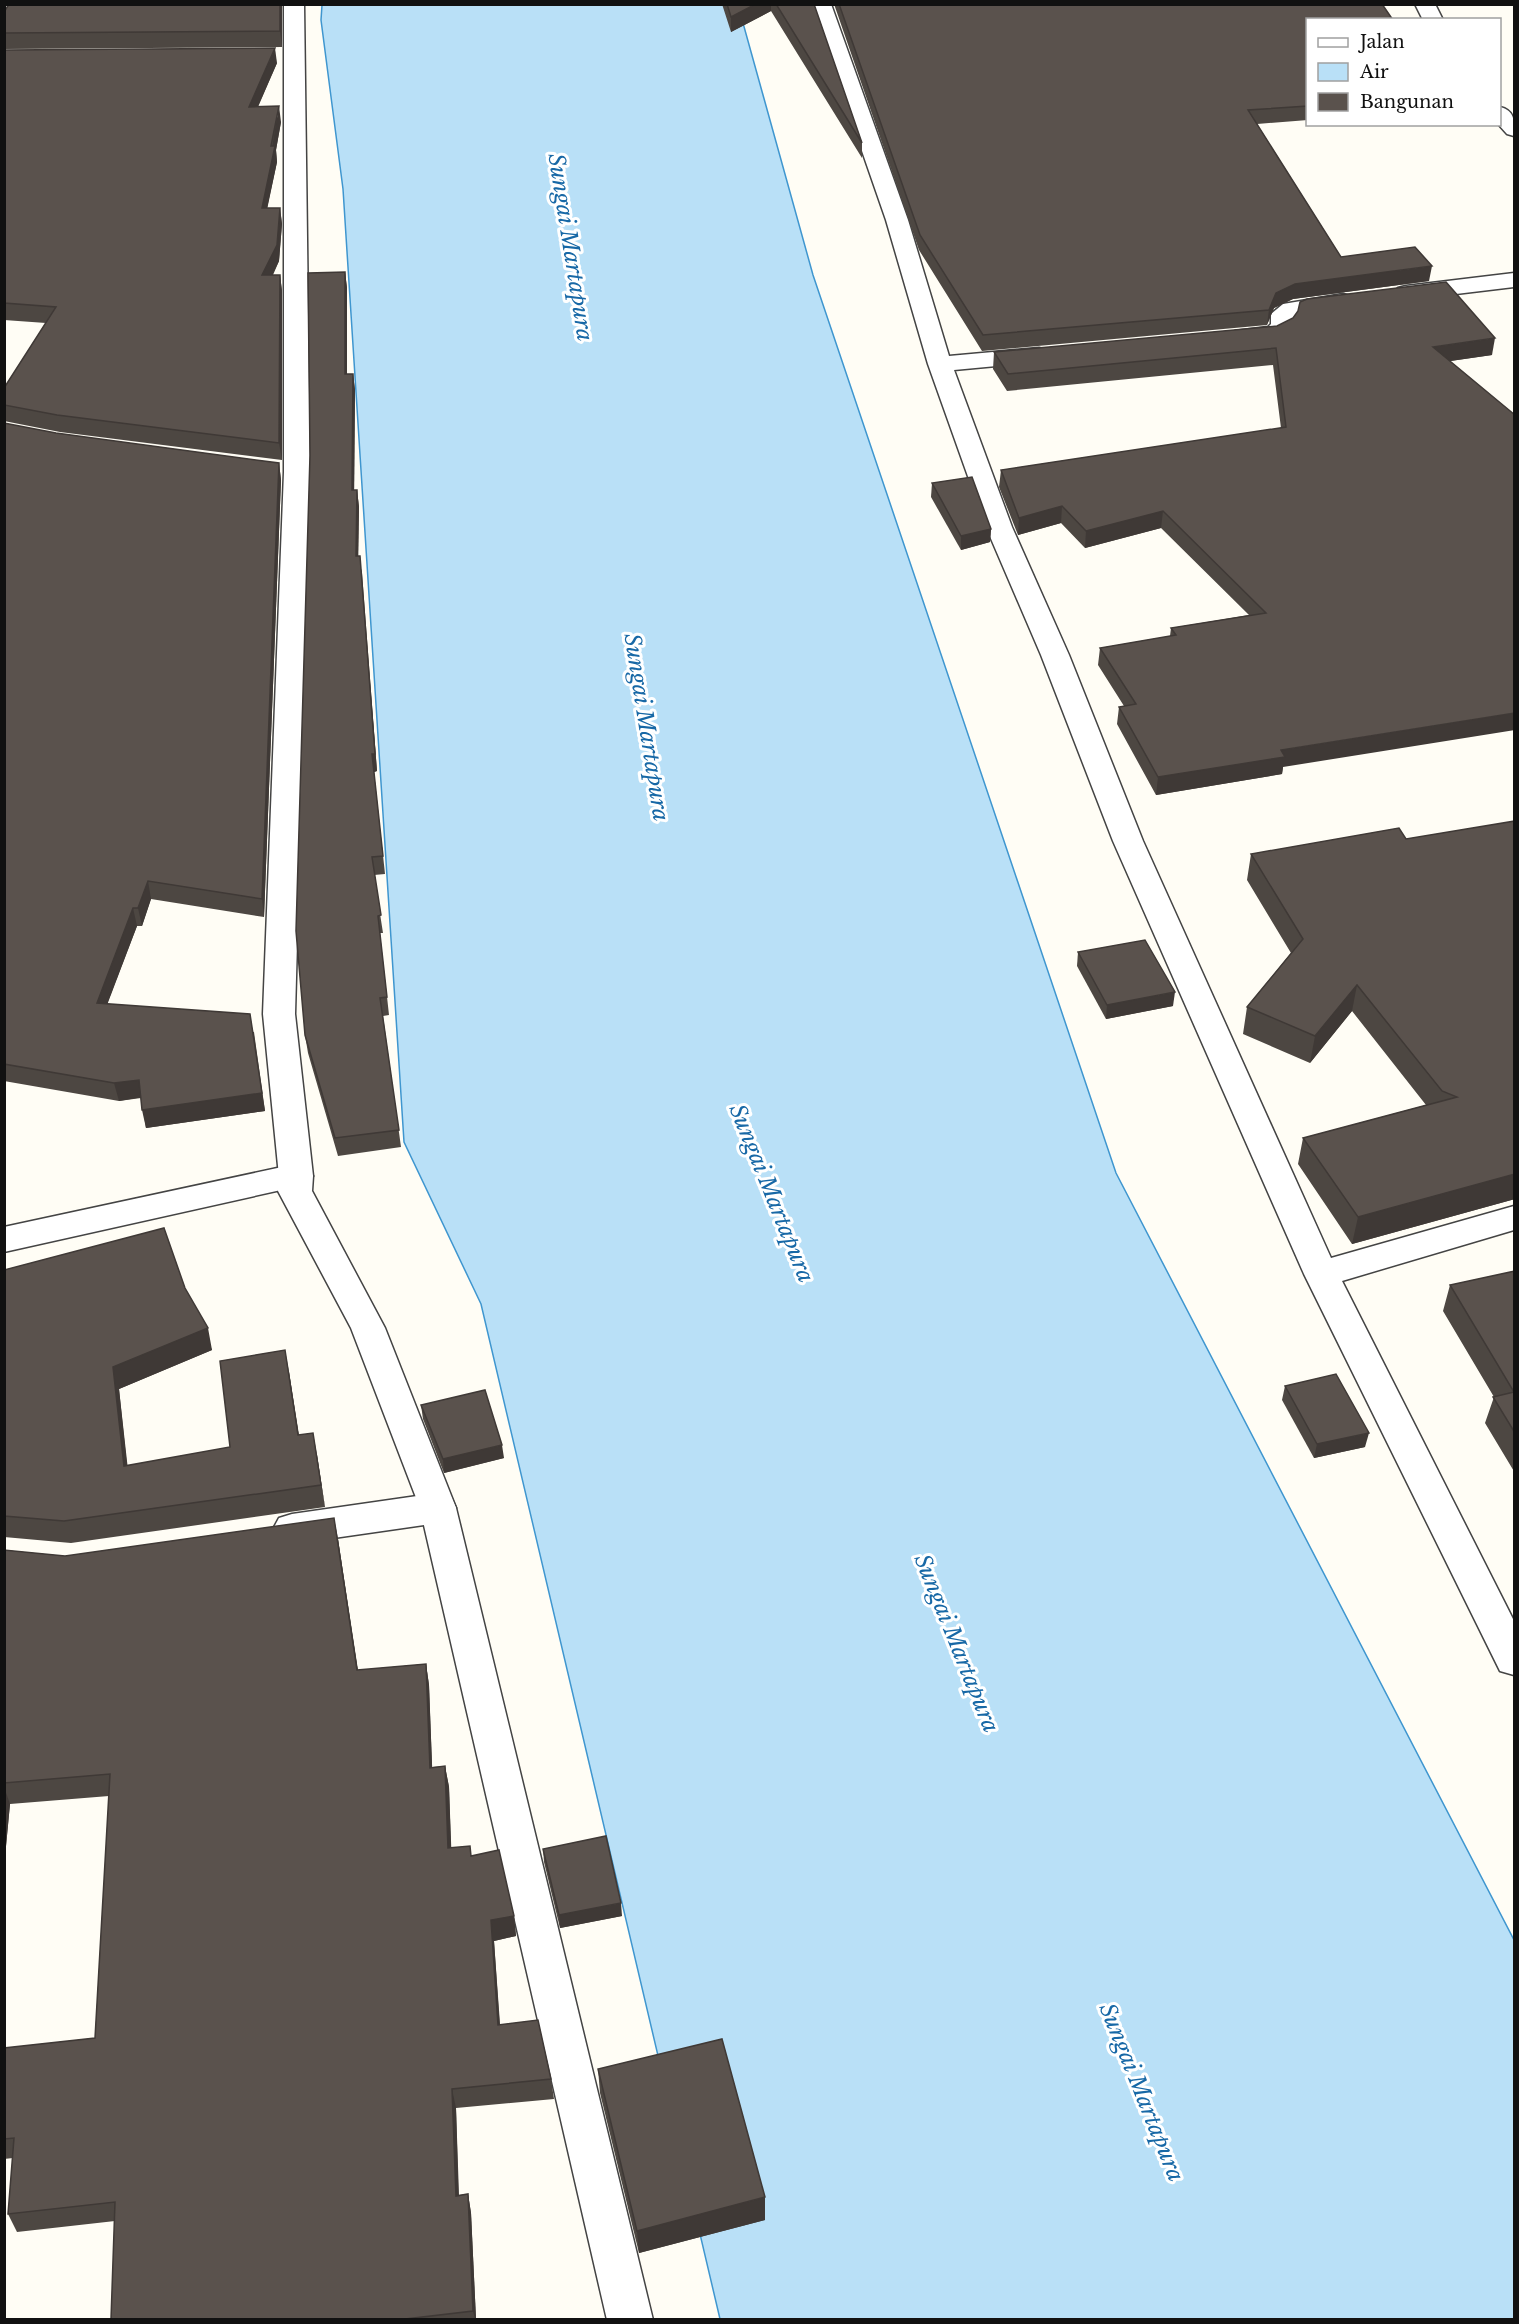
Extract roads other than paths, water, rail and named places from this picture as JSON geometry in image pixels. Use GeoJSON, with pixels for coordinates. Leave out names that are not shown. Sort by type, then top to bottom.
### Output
{"type":"FeatureCollection","features":[{"type":"Feature","properties":{"kind":"street"},"geometry":{"type":"LineString","coordinates":[[294,4],[286,56],[286,471],[279,1014],[296,1183],[368,1328],[438,1508],[630,2319]]}},
{"type":"Feature","properties":{"kind":"street"},"geometry":{"type":"LineString","coordinates":[[821,4],[897,220],[940,364],[999,527],[1055,655],[1128,842],[1321,1274],[1515,1659]]}},
{"type":"Feature","properties":{"kind":"street"},"geometry":{"type":"LineString","coordinates":[[1425,4],[1432,18]]}},
{"type":"Feature","properties":{"kind":"street"},"geometry":{"type":"LineString","coordinates":[[1501,114],[1515,130]]}},
{"type":"Feature","properties":{"kind":"street"},"geometry":{"type":"LineString","coordinates":[[1219,338],[1274,333],[1283,327],[1284,314],[1299,307],[1515,280]]}},
{"type":"Feature","properties":{"kind":"street"},"geometry":{"type":"LineString","coordinates":[[940,364],[1056,354]]}},
{"type":"Feature","properties":{"kind":"street"},"geometry":{"type":"LineString","coordinates":[[4,1240],[296,1183]]}},
{"type":"Feature","properties":{"kind":"street"},"geometry":{"type":"LineString","coordinates":[[1321,1274],[1515,1218]]}},
{"type":"Feature","properties":{"kind":"street"},"geometry":{"type":"LineString","coordinates":[[261,1533],[438,1508]]}},
{"type":"Feature","properties":{"kind":"water","name":"Sungai Martapura"},"geometry":{"type":"Polygon","coordinates":[[[322,5],[738,5],[813,275],[1116,1173],[1514,1940],[1514,2319],[720,2319],[481,1304],[404,1142],[343,189],[321,20],[322,5]]]}}]}
